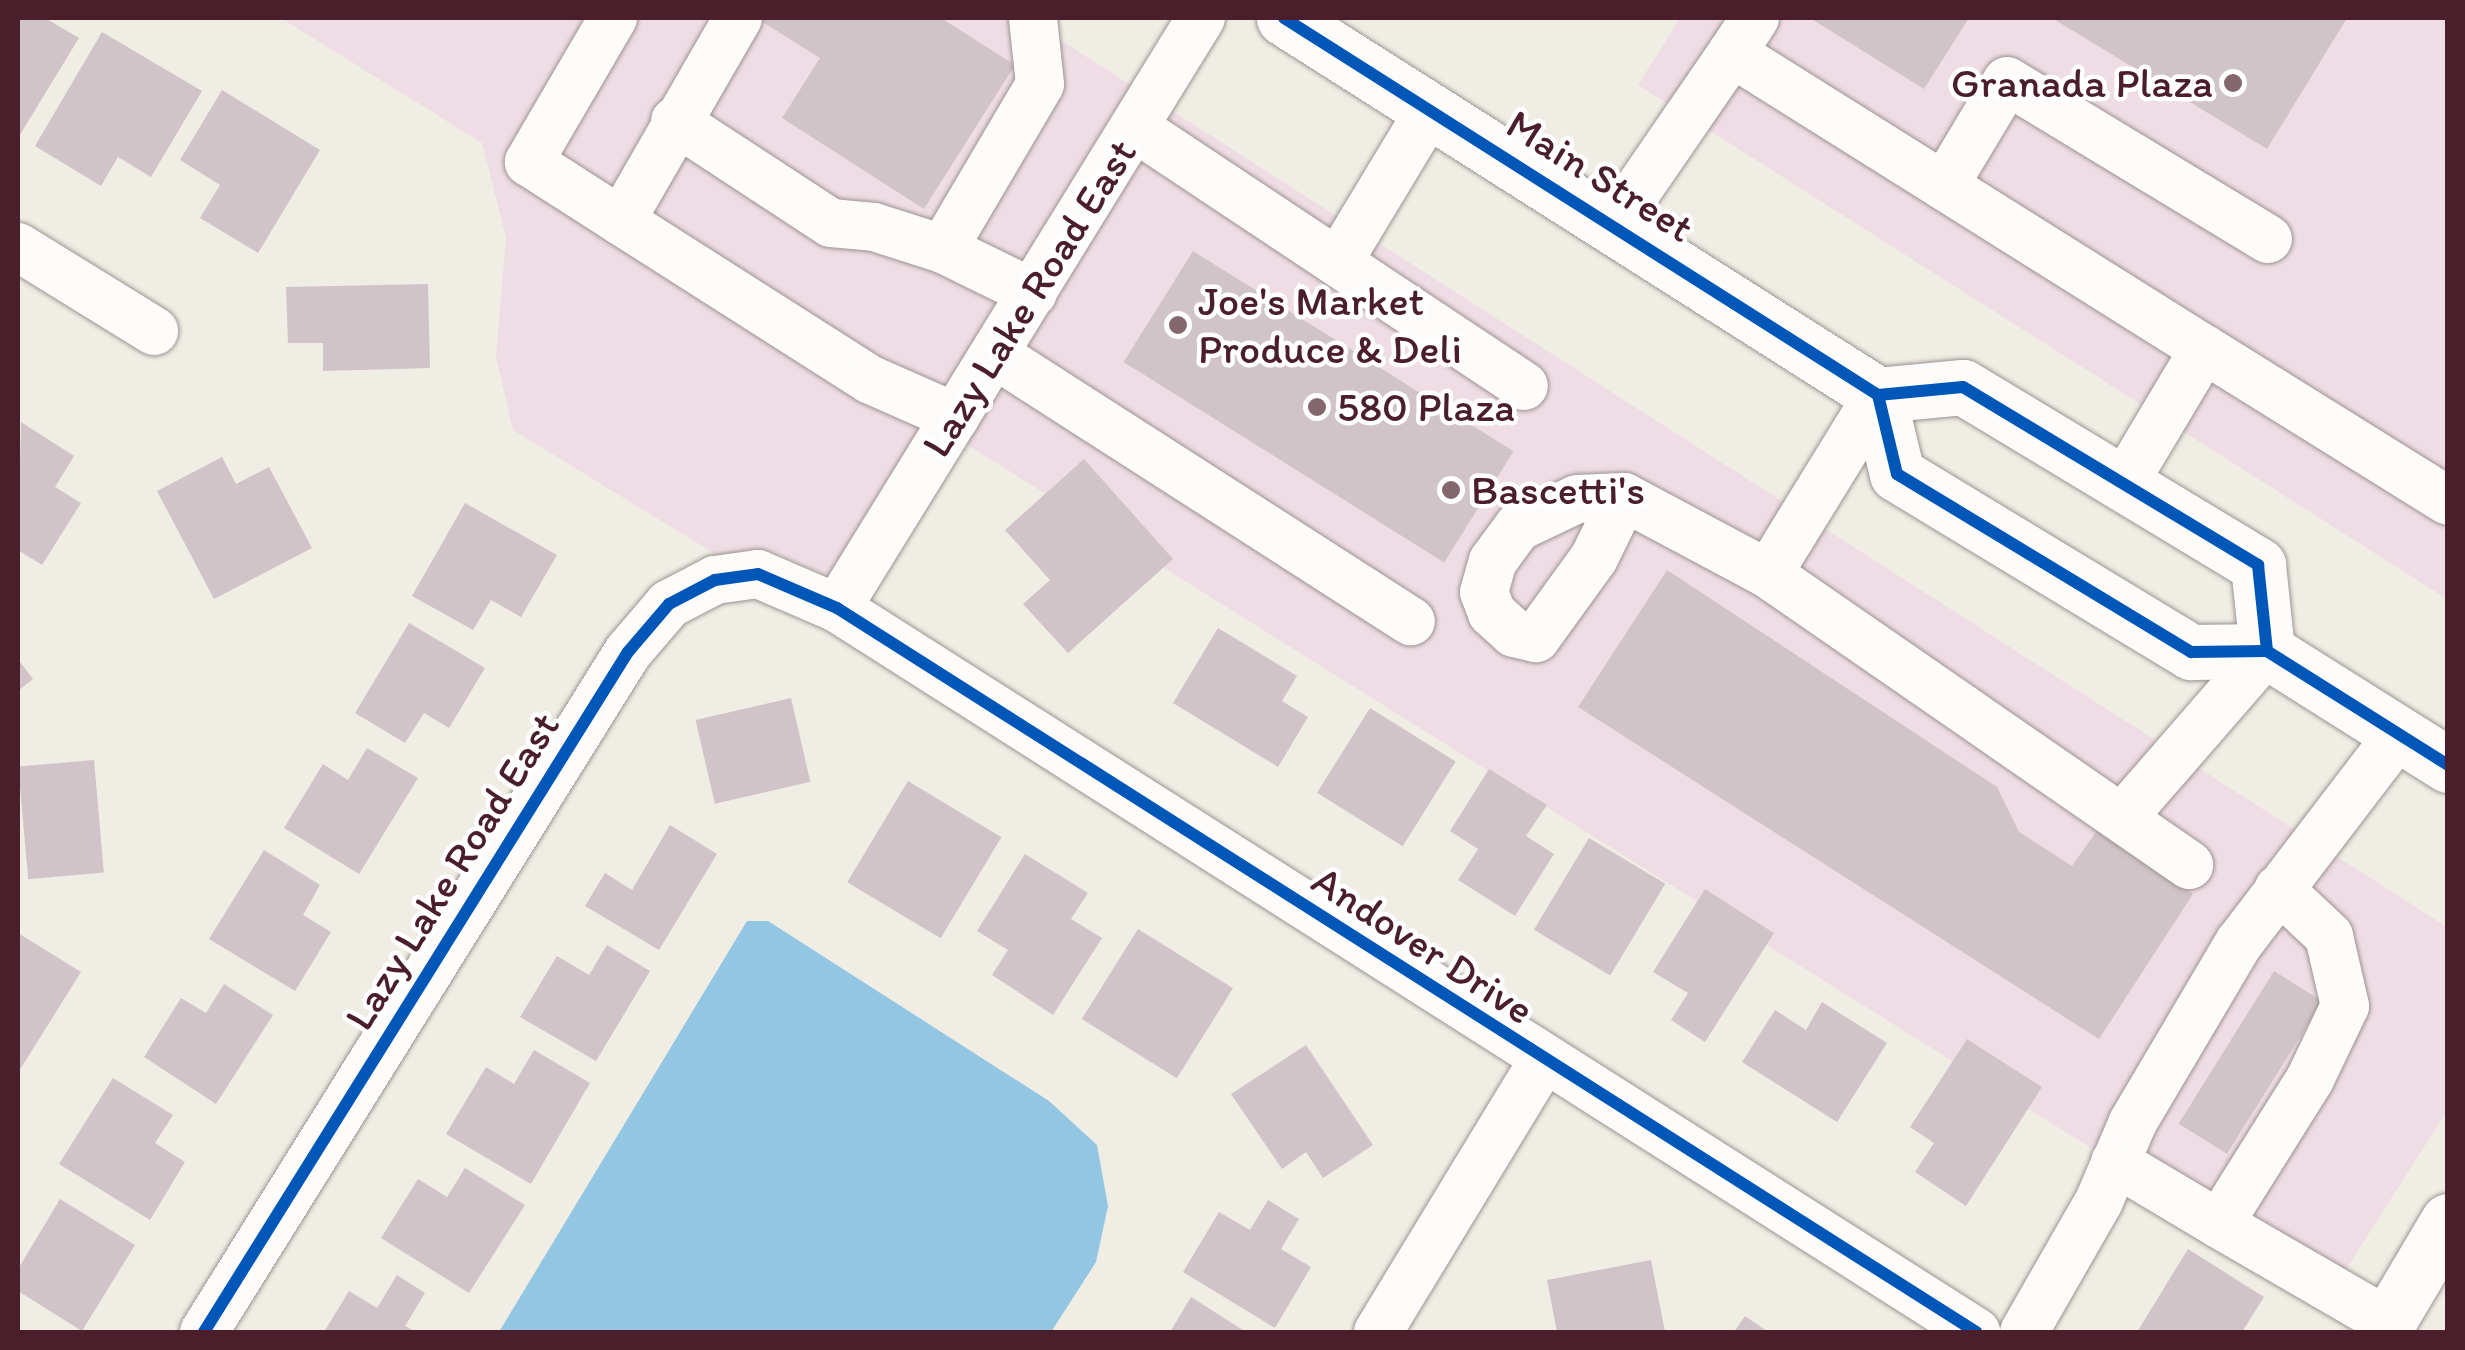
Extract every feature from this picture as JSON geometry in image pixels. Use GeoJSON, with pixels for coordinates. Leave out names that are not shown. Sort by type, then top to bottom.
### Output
{"type":"FeatureCollection","features":[{"type":"Feature","properties":{"kind":"main road","name":"Main Street"},"geometry":{"type":"LineString","coordinates":[[1284,18],[1615,223],[1878,394]]}},
{"type":"Feature","properties":{"kind":"main road"},"geometry":{"type":"LineString","coordinates":[[2266,651],[2258,565],[1963,388],[1878,394],[1896,474],[2191,652],[2266,651],[2448,765]]}},
{"type":"Feature","properties":{"kind":"main road"},"geometry":{"type":"LineString","coordinates":[[2385,1327],[2448,1220]]}},
{"type":"Feature","properties":{"kind":"street"},"geometry":{"type":"LineString","coordinates":[[613,18],[529,162],[871,380],[956,417]]}},
{"type":"Feature","properties":{"kind":"street"},"geometry":{"type":"LineString","coordinates":[[621,222],[675,121],[738,18]]}},
{"type":"Feature","properties":{"kind":"street"},"geometry":{"type":"LineString","coordinates":[[943,249],[1040,84],[1032,18]]}},
{"type":"Feature","properties":{"kind":"street","name":"Lazy Lake Road East"},"geometry":{"type":"LineString","coordinates":[[204,1332],[628,652],[670,604],[715,580],[758,574],[836,608],[996,356],[1200,18]]}},
{"type":"Feature","properties":{"kind":"street"},"geometry":{"type":"LineString","coordinates":[[1615,223],[1743,35],[1944,186],[2448,501]]}},
{"type":"Feature","properties":{"kind":"street"},"geometry":{"type":"LineString","coordinates":[[1944,186],[2007,81],[2268,239]]}},
{"type":"Feature","properties":{"kind":"street"},"geometry":{"type":"LineString","coordinates":[[1338,262],[1432,108]]}},
{"type":"Feature","properties":{"kind":"street"},"geometry":{"type":"LineString","coordinates":[[675,121],[832,222],[874,227],[943,249],[1033,293]]}},
{"type":"Feature","properties":{"kind":"street"},"geometry":{"type":"LineString","coordinates":[[1134,127],[1524,386]]}},
{"type":"Feature","properties":{"kind":"street"},"geometry":{"type":"LineString","coordinates":[[18,247],[154,331]]}},
{"type":"Feature","properties":{"kind":"street"},"geometry":{"type":"LineString","coordinates":[[2124,483],[2204,349]]}},
{"type":"Feature","properties":{"kind":"street"},"geometry":{"type":"LineString","coordinates":[[996,356],[1411,621]]}},
{"type":"Feature","properties":{"kind":"street"},"geometry":{"type":"LineString","coordinates":[[1768,574],[1878,394]]}},
{"type":"Feature","properties":{"kind":"street"},"geometry":{"type":"LineString","coordinates":[[1624,497],[1768,574],[2190,865]]}},
{"type":"Feature","properties":{"kind":"street","name":"Andover Drive"},"geometry":{"type":"LineString","coordinates":[[836,608],[1976,1332]]}},
{"type":"Feature","properties":{"kind":"street"},"geometry":{"type":"LineString","coordinates":[[2122,818],[2266,651]]}},
{"type":"Feature","properties":{"kind":"street"},"geometry":{"type":"LineString","coordinates":[[2024,1332],[2124,1142],[2238,943],[2398,735]]}},
{"type":"Feature","properties":{"kind":"street"},"geometry":{"type":"LineString","coordinates":[[2219,1224],[2310,1078],[2346,1006],[2329,936],[2279,888]]}},
{"type":"Feature","properties":{"kind":"street"},"geometry":{"type":"LineString","coordinates":[[1378,1332],[1543,1060]]}},
{"type":"Feature","properties":{"kind":"street"},"geometry":{"type":"LineString","coordinates":[[2124,1142],[2219,1224],[2385,1327]]}},
{"type":"Feature","properties":{"kind":"shaded area"},"geometry":{"type":"Polygon","coordinates":[[[281,18],[1026,18],[1132,86],[829,576],[768,550],[717,555],[513,430],[496,357],[506,238],[482,143],[281,18]]]}},
{"type":"Feature","properties":{"kind":"shaded area"},"geometry":{"type":"Polygon","coordinates":[[[1680,18],[2447,18],[2447,599],[1638,85],[1680,18]]]}},
{"type":"Feature","properties":{"kind":"shaded area"},"geometry":{"type":"Polygon","coordinates":[[[1171,110],[2447,927],[2447,1111],[2329,1296],[2135,1175],[2164,1105],[2122,1089],[2096,1151],[966,444],[1171,110]]]}},
{"type":"Feature","properties":{"kind":"water"},"geometry":{"type":"Polygon","coordinates":[[[747,921],[768,921],[1049,1101],[1097,1145],[1108,1206],[1096,1262],[1051,1332],[499,1332],[747,921]]]}},
{"type":"Feature","properties":{"kind":"building"},"geometry":{"type":"Polygon","coordinates":[[[18,18],[45,18],[79,38],[18,138],[18,18]]]}},
{"type":"Feature","properties":{"kind":"building"},"geometry":{"type":"Polygon","coordinates":[[[756,18],[941,18],[1015,65],[924,209],[782,118],[820,58],[756,18]]]}},
{"type":"Feature","properties":{"kind":"building","name":"Granada Plaza"},"geometry":{"type":"Polygon","coordinates":[[[1810,18],[1969,18],[1924,89],[1810,18]]]}},
{"type":"Feature","properties":{"kind":"building","name":"Granada Plaza"},"geometry":{"type":"Polygon","coordinates":[[[2052,18],[2347,18],[2267,149],[2052,18]]]}},
{"type":"Feature","properties":{"kind":"building"},"geometry":{"type":"Polygon","coordinates":[[[102,32],[202,91],[151,177],[118,157],[101,186],[35,146],[102,32]]]}},
{"type":"Feature","properties":{"kind":"building"},"geometry":{"type":"Polygon","coordinates":[[[222,90],[320,150],[258,253],[200,218],[220,185],[180,160],[222,90]]]}},
{"type":"Feature","properties":{"kind":"building","name":"580 Plaza"},"geometry":{"type":"Polygon","coordinates":[[[1193,251],[1514,451],[1444,562],[1124,362],[1193,251]]]}},
{"type":"Feature","properties":{"kind":"building"},"geometry":{"type":"Polygon","coordinates":[[[428,284],[430,368],[323,371],[323,343],[288,343],[286,287],[428,284]]]}},
{"type":"Feature","properties":{"kind":"building"},"geometry":{"type":"Polygon","coordinates":[[[21,422],[74,456],[55,487],[81,503],[42,565],[18,550],[21,422]]]}},
{"type":"Feature","properties":{"kind":"building"},"geometry":{"type":"Polygon","coordinates":[[[222,457],[236,484],[269,467],[312,548],[214,599],[157,491],[222,457]]]}},
{"type":"Feature","properties":{"kind":"building"},"geometry":{"type":"Polygon","coordinates":[[[1084,459],[1173,559],[1068,653],[1023,604],[1050,580],[1005,530],[1084,459]]]}},
{"type":"Feature","properties":{"kind":"building"},"geometry":{"type":"Polygon","coordinates":[[[465,503],[557,555],[521,617],[491,600],[473,630],[412,596],[465,503]]]}},
{"type":"Feature","properties":{"kind":"building"},"geometry":{"type":"Polygon","coordinates":[[[1667,570],[1997,787],[2019,832],[2072,866],[2098,829],[2193,894],[2099,1039],[1578,707],[1667,570]]]}},
{"type":"Feature","properties":{"kind":"building"},"geometry":{"type":"Polygon","coordinates":[[[409,623],[485,668],[449,728],[424,713],[405,743],[355,713],[409,623]]]}},
{"type":"Feature","properties":{"kind":"building"},"geometry":{"type":"Polygon","coordinates":[[[1218,628],[1297,676],[1282,701],[1308,717],[1278,767],[1173,703],[1218,628]]]}},
{"type":"Feature","properties":{"kind":"building"},"geometry":{"type":"Polygon","coordinates":[[[18,659],[33,679],[18,691],[18,659]]]}},
{"type":"Feature","properties":{"kind":"building"},"geometry":{"type":"Polygon","coordinates":[[[791,698],[810,782],[715,804],[696,720],[791,698]]]}},
{"type":"Feature","properties":{"kind":"building"},"geometry":{"type":"Polygon","coordinates":[[[1370,708],[1456,762],[1403,846],[1317,793],[1370,708]]]}},
{"type":"Feature","properties":{"kind":"building"},"geometry":{"type":"Polygon","coordinates":[[[367,748],[418,778],[359,874],[284,828],[323,764],[348,780],[367,748]]]}},
{"type":"Feature","properties":{"kind":"building"},"geometry":{"type":"Polygon","coordinates":[[[94,760],[104,873],[28,879],[18,767],[94,760]]]}},
{"type":"Feature","properties":{"kind":"building"},"geometry":{"type":"Polygon","coordinates":[[[1489,769],[1547,805],[1526,836],[1554,854],[1515,916],[1458,880],[1478,849],[1450,831],[1489,769]]]}},
{"type":"Feature","properties":{"kind":"building"},"geometry":{"type":"Polygon","coordinates":[[[908,781],[1001,837],[941,938],[847,882],[908,781]]]}},
{"type":"Feature","properties":{"kind":"building"},"geometry":{"type":"Polygon","coordinates":[[[670,825],[717,854],[659,950],[585,906],[605,873],[632,890],[670,825]]]}},
{"type":"Feature","properties":{"kind":"building"},"geometry":{"type":"Polygon","coordinates":[[[1589,838],[1665,884],[1610,976],[1534,930],[1589,838]]]}},
{"type":"Feature","properties":{"kind":"building"},"geometry":{"type":"Polygon","coordinates":[[[264,850],[320,885],[303,915],[331,932],[295,991],[209,939],[264,850]]]}},
{"type":"Feature","properties":{"kind":"building"},"geometry":{"type":"Polygon","coordinates":[[[1025,854],[1088,893],[1071,919],[1102,938],[1053,1015],[992,975],[1008,950],[977,931],[1025,854]]]}},
{"type":"Feature","properties":{"kind":"building"},"geometry":{"type":"Polygon","coordinates":[[[1705,889],[1774,933],[1705,1042],[1671,1020],[1688,993],[1653,972],[1705,889]]]}},
{"type":"Feature","properties":{"kind":"building"},"geometry":{"type":"Polygon","coordinates":[[[1138,929],[1233,988],[1177,1078],[1082,1019],[1138,929]]]}},
{"type":"Feature","properties":{"kind":"building"},"geometry":{"type":"Polygon","coordinates":[[[18,933],[81,972],[21,1068],[18,1066],[18,933]]]}},
{"type":"Feature","properties":{"kind":"building"},"geometry":{"type":"Polygon","coordinates":[[[607,945],[650,971],[596,1061],[520,1017],[557,956],[589,975],[607,945]]]}},
{"type":"Feature","properties":{"kind":"building"},"geometry":{"type":"Polygon","coordinates":[[[2274,971],[2322,1001],[2227,1154],[2179,1124],[2274,971]]]}},
{"type":"Feature","properties":{"kind":"building"},"geometry":{"type":"Polygon","coordinates":[[[224,984],[273,1015],[216,1104],[144,1057],[181,998],[206,1013],[224,984]]]}},
{"type":"Feature","properties":{"kind":"building"},"geometry":{"type":"Polygon","coordinates":[[[1822,1002],[1887,1043],[1837,1122],[1742,1062],[1775,1010],[1806,1030],[1822,1002]]]}},
{"type":"Feature","properties":{"kind":"building"},"geometry":{"type":"Polygon","coordinates":[[[1967,1039],[2042,1087],[1966,1206],[1915,1172],[1934,1143],[1910,1127],[1967,1039]]]}},
{"type":"Feature","properties":{"kind":"building"},"geometry":{"type":"Polygon","coordinates":[[[1306,1045],[1373,1145],[1323,1178],[1306,1152],[1282,1169],[1231,1094],[1306,1045]]]}},
{"type":"Feature","properties":{"kind":"building"},"geometry":{"type":"Polygon","coordinates":[[[534,1050],[590,1083],[531,1184],[446,1134],[486,1067],[514,1084],[534,1050]]]}},
{"type":"Feature","properties":{"kind":"building"},"geometry":{"type":"Polygon","coordinates":[[[113,1078],[173,1115],[155,1143],[185,1162],[150,1220],[59,1164],[113,1078]]]}},
{"type":"Feature","properties":{"kind":"building"},"geometry":{"type":"Polygon","coordinates":[[[465,1168],[525,1205],[469,1293],[381,1238],[418,1179],[447,1197],[465,1168]]]}},
{"type":"Feature","properties":{"kind":"building"},"geometry":{"type":"Polygon","coordinates":[[[60,1199],[135,1245],[82,1331],[18,1291],[18,1269],[60,1199]]]}},
{"type":"Feature","properties":{"kind":"building"},"geometry":{"type":"Polygon","coordinates":[[[1268,1200],[1299,1219],[1281,1249],[1311,1267],[1275,1328],[1183,1272],[1219,1212],[1250,1230],[1268,1200]]]}},
{"type":"Feature","properties":{"kind":"building"},"geometry":{"type":"Polygon","coordinates":[[[2188,1249],[2264,1297],[2242,1332],[2137,1332],[2188,1249]]]}},
{"type":"Feature","properties":{"kind":"building"},"geometry":{"type":"Polygon","coordinates":[[[1651,1260],[1665,1332],[1557,1332],[1547,1280],[1651,1260]]]}},
{"type":"Feature","properties":{"kind":"building"},"geometry":{"type":"Polygon","coordinates":[[[397,1275],[425,1293],[405,1326],[416,1332],[324,1332],[349,1291],[377,1308],[397,1275]]]}},
{"type":"Feature","properties":{"kind":"building"},"geometry":{"type":"Polygon","coordinates":[[[1191,1297],[1246,1332],[1170,1332],[1191,1297]]]}},
{"type":"Feature","properties":{"kind":"building"},"geometry":{"type":"Polygon","coordinates":[[[1745,1316],[1768,1332],[1734,1332],[1745,1316]]]}},
{"type":"Feature","properties":{"kind":"cycle path"},"geometry":{"type":"LineString","coordinates":[[1284,18],[1878,395],[1963,387],[2258,565],[2267,651]]}},
{"type":"Feature","properties":{"kind":"cycle path"},"geometry":{"type":"LineString","coordinates":[[1878,395],[1897,474],[2191,652],[2267,651],[2448,765]]}},
{"type":"Feature","properties":{"kind":"cycle path"},"geometry":{"type":"LineString","coordinates":[[204,1332],[628,652],[669,604],[715,580],[758,574],[837,608],[1976,1332]]}},
{"type":"Feature","properties":{"kind":"place","name":"Granada Plaza"},"geometry":{"type":"Point","coordinates":[2233,83]}},
{"type":"Feature","properties":{"kind":"place","name":"Joe's Market Produce & Deli"},"geometry":{"type":"Point","coordinates":[1178,325]}},
{"type":"Feature","properties":{"kind":"place","name":"580 Plaza"},"geometry":{"type":"Point","coordinates":[1317,407]}},
{"type":"Feature","properties":{"kind":"place","name":"Bascetti's"},"geometry":{"type":"Point","coordinates":[1451,490]}}]}
